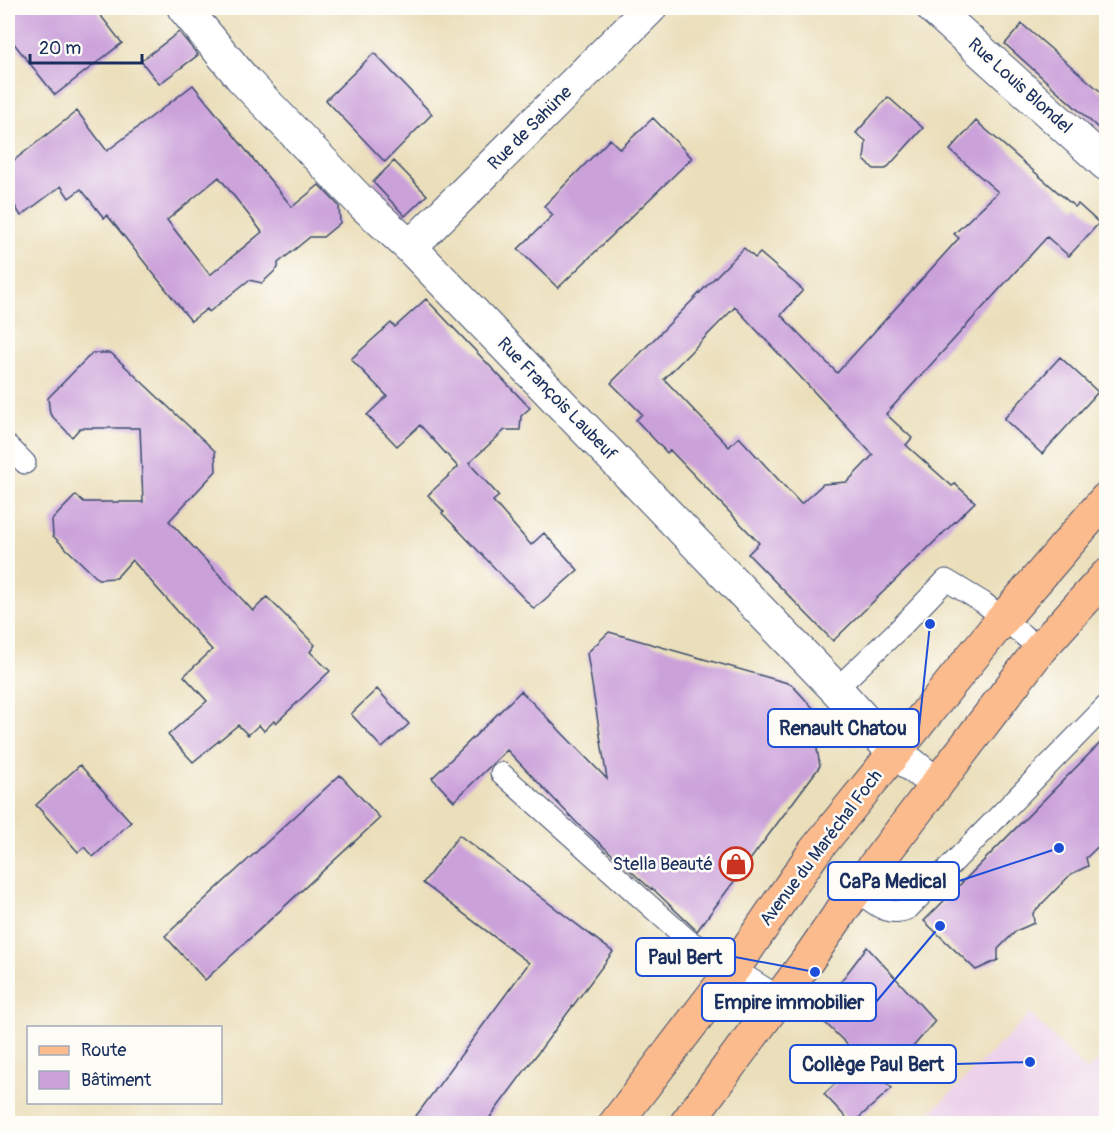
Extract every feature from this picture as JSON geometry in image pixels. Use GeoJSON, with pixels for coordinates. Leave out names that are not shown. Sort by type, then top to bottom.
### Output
{"type":"FeatureCollection","features":[{"type":"Feature","properties":{"kind":"main road","name":"Avenue du Maréchal Foch"},"geometry":{"type":"LineString","coordinates":[[615,1124],[734,968],[814,852],[1002,620],[1107,499]]}},
{"type":"Feature","properties":{"kind":"main road"},"geometry":{"type":"LineString","coordinates":[[686,1124],[936,784],[1040,649],[1107,576]]}},
{"type":"Feature","properties":{"kind":"street","name":"Rue François Laubeuf"},"geometry":{"type":"LineString","coordinates":[[184,8],[242,78],[364,205],[411,248],[870,727],[894,751],[936,784]]}},
{"type":"Feature","properties":{"kind":"street","name":"Rue de Sahüne"},"geometry":{"type":"LineString","coordinates":[[411,248],[650,8]]}},
{"type":"Feature","properties":{"kind":"street","name":"Rue Louis Blondel"},"geometry":{"type":"LineString","coordinates":[[933,8],[1107,164]]}},
{"type":"Feature","properties":{"kind":"lane"},"geometry":{"type":"LineString","coordinates":[[8,446],[25,463]]}},
{"type":"Feature","properties":{"kind":"lane"},"geometry":{"type":"LineString","coordinates":[[836,689],[901,627],[945,579],[984,603],[1040,649]]}},
{"type":"Feature","properties":{"kind":"lane"},"geometry":{"type":"LineString","coordinates":[[856,890],[888,912],[899,913],[909,908],[1107,706]]}},
{"type":"Feature","properties":{"kind":"lane"},"geometry":{"type":"LineString","coordinates":[[501,773],[688,940],[779,997]]}},
{"type":"Feature","properties":{"kind":"shaded area"},"geometry":{"type":"Polygon","coordinates":[[[1030,1014],[1087,1071],[1106,1053],[1106,1123],[920,1123],[1030,1014]]]}},
{"type":"Feature","properties":{"kind":"building"},"geometry":{"type":"Polygon","coordinates":[[[8,8],[95,8],[122,43],[55,95],[8,36],[8,8]]]}},
{"type":"Feature","properties":{"kind":"building"},"geometry":{"type":"Polygon","coordinates":[[[1022,24],[1107,97],[1107,136],[1005,44],[1022,24]]]}},
{"type":"Feature","properties":{"kind":"building"},"geometry":{"type":"Polygon","coordinates":[[[179,32],[198,55],[159,84],[141,61],[179,32]]]}},
{"type":"Feature","properties":{"kind":"building"},"geometry":{"type":"Polygon","coordinates":[[[374,53],[432,114],[385,162],[326,100],[374,53]]]}},
{"type":"Feature","properties":{"kind":"building"},"geometry":{"type":"Polygon","coordinates":[[[193,85],[292,207],[319,185],[339,206],[340,223],[323,237],[310,237],[278,263],[278,268],[262,283],[249,280],[209,312],[207,309],[191,321],[107,215],[104,218],[81,189],[69,198],[61,186],[21,216],[8,195],[8,165],[77,111],[107,151],[193,85]],[[219,177],[167,220],[210,275],[262,232],[219,177]]]}},
{"type":"Feature","properties":{"kind":"building"},"geometry":{"type":"Polygon","coordinates":[[[888,97],[923,128],[886,169],[874,169],[864,160],[866,141],[856,133],[888,97]]]}},
{"type":"Feature","properties":{"kind":"building"},"geometry":{"type":"Polygon","coordinates":[[[653,118],[692,158],[558,288],[518,249],[553,215],[544,206],[610,139],[620,149],[653,118]]]}},
{"type":"Feature","properties":{"kind":"building"},"geometry":{"type":"Polygon","coordinates":[[[976,121],[1075,207],[1078,204],[1099,223],[1069,256],[1047,237],[886,414],[912,438],[906,445],[952,486],[955,484],[975,502],[833,641],[748,554],[759,543],[670,450],[667,453],[636,420],[642,414],[611,383],[744,248],[755,258],[760,253],[803,290],[781,315],[837,373],[959,238],[954,234],[998,192],[950,150],[976,121]],[[735,307],[664,379],[729,447],[739,437],[801,504],[823,484],[847,482],[873,455],[735,307]]]}},
{"type":"Feature","properties":{"kind":"building"},"geometry":{"type":"Polygon","coordinates":[[[394,161],[427,195],[405,216],[373,182],[394,161]]]}},
{"type":"Feature","properties":{"kind":"building"},"geometry":{"type":"Polygon","coordinates":[[[426,299],[530,408],[521,416],[520,430],[505,430],[469,463],[499,496],[493,501],[531,545],[544,533],[578,570],[534,609],[442,513],[444,512],[428,495],[458,467],[420,425],[397,446],[367,415],[387,396],[351,359],[391,323],[395,327],[426,299]]]}},
{"type":"Feature","properties":{"kind":"building"},"geometry":{"type":"Polygon","coordinates":[[[92,353],[111,353],[215,451],[216,471],[169,521],[253,611],[267,597],[315,645],[310,652],[330,671],[276,723],[274,721],[264,731],[259,725],[248,735],[238,725],[193,762],[168,735],[207,701],[184,676],[212,650],[132,560],[116,578],[98,579],[53,536],[52,520],[76,495],[84,502],[143,502],[140,428],[80,428],[72,437],[50,414],[48,398],[92,353]]]}},
{"type":"Feature","properties":{"kind":"building"},"geometry":{"type":"Polygon","coordinates":[[[1060,357],[1098,392],[1042,454],[1004,419],[1060,357]]]}},
{"type":"Feature","properties":{"kind":"building"},"geometry":{"type":"Polygon","coordinates":[[[609,632],[791,684],[825,721],[814,732],[820,766],[697,931],[652,888],[577,823],[507,750],[454,801],[432,778],[521,691],[607,779],[587,653],[609,632]]]}},
{"type":"Feature","properties":{"kind":"building"},"geometry":{"type":"Polygon","coordinates":[[[377,689],[409,724],[382,748],[351,714],[377,689]]]}},
{"type":"Feature","properties":{"kind":"building"},"geometry":{"type":"Polygon","coordinates":[[[1107,736],[1107,838],[1086,858],[1088,866],[1071,874],[1033,913],[1034,923],[1016,931],[998,949],[998,960],[976,970],[924,921],[1107,736]]]}},
{"type":"Feature","properties":{"kind":"building"},"geometry":{"type":"Polygon","coordinates":[[[80,765],[131,822],[93,857],[84,847],[78,852],[36,805],[80,765]]]}},
{"type":"Feature","properties":{"kind":"building"},"geometry":{"type":"Polygon","coordinates":[[[340,775],[380,818],[205,980],[165,936],[340,775]]]}},
{"type":"Feature","properties":{"kind":"building"},"geometry":{"type":"Polygon","coordinates":[[[459,835],[613,952],[485,1124],[410,1124],[529,963],[423,883],[459,835]]]}},
{"type":"Feature","properties":{"kind":"building"},"geometry":{"type":"Polygon","coordinates":[[[867,947],[935,1021],[884,1081],[892,1088],[852,1124],[824,1094],[862,1059],[816,1014],[867,947]]]}},
{"type":"Feature","properties":{"kind":"place","name":"Renault Chatou"},"geometry":{"type":"Point","coordinates":[930,624]}},
{"type":"Feature","properties":{"kind":"place","name":"CaPa Medical"},"geometry":{"type":"Point","coordinates":[1059,848]}},
{"type":"Feature","properties":{"kind":"place","name":"Stella Beauté"},"geometry":{"type":"Point","coordinates":[736,864]}},
{"type":"Feature","properties":{"kind":"place","name":"Empire immobilier"},"geometry":{"type":"Point","coordinates":[940,926]}},
{"type":"Feature","properties":{"kind":"place","name":"Paul Bert"},"geometry":{"type":"Point","coordinates":[815,972]}},
{"type":"Feature","properties":{"kind":"place","name":"Collège Paul Bert"},"geometry":{"type":"Point","coordinates":[1030,1062]}}]}
